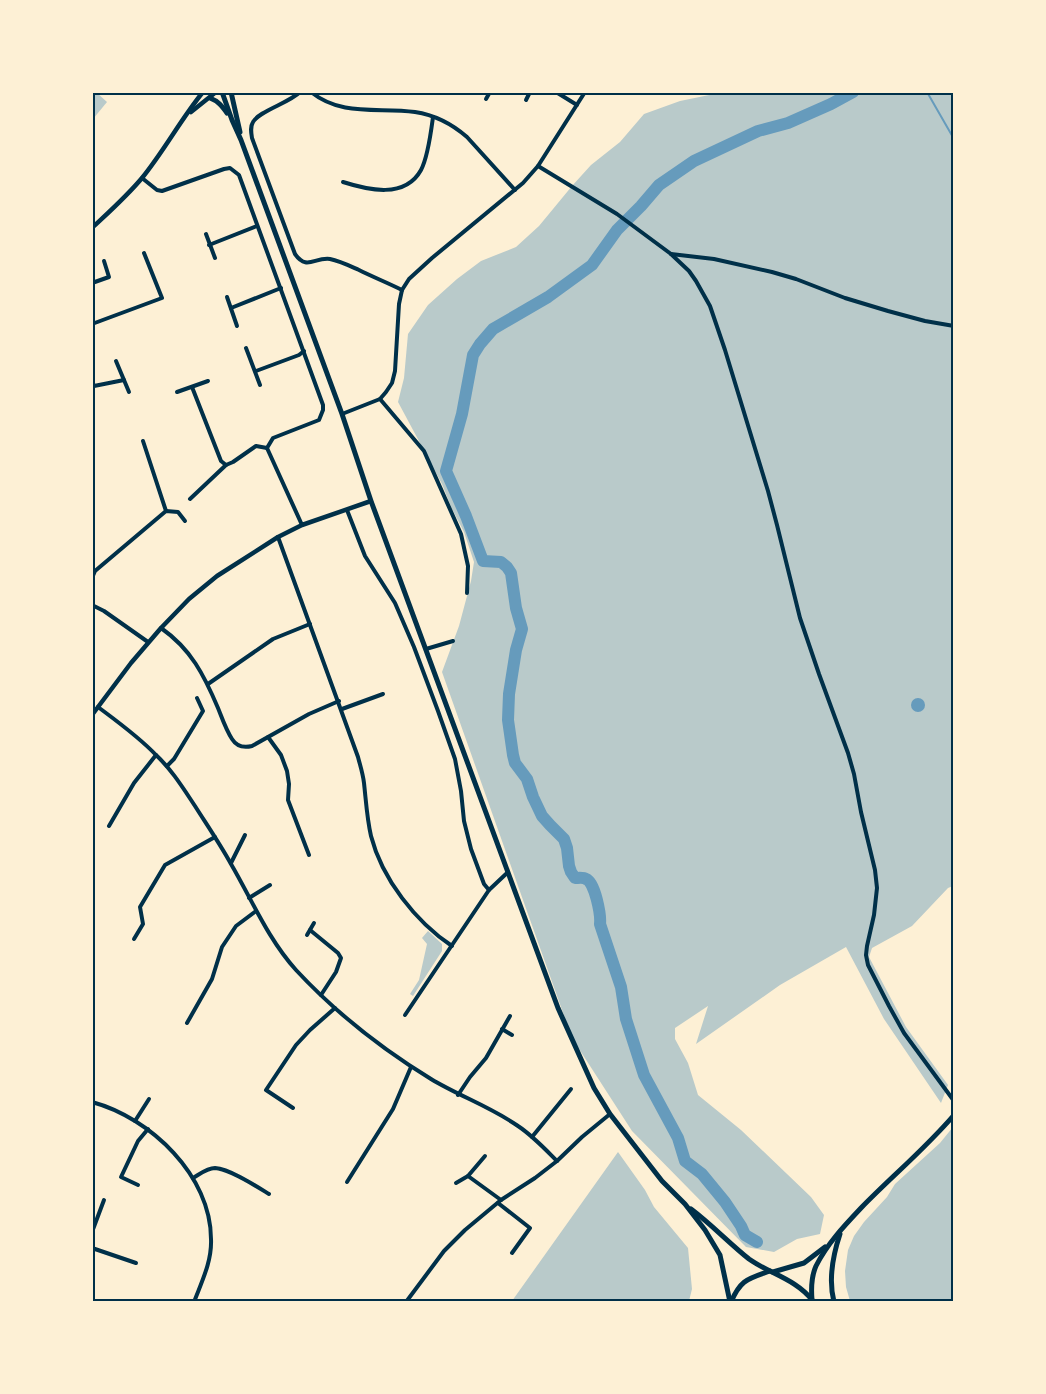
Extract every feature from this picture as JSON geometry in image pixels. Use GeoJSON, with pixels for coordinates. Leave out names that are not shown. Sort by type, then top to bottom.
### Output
{"type":"FeatureCollection","features":[{"type":"Feature","properties":{"kind":"main road"},"geometry":{"type":"LineString","coordinates":[[222,92],[342,414],[371,501],[558,1008],[594,1088],[610,1114],[662,1182],[748,1258],[800,1287],[812,1301]]}},
{"type":"Feature","properties":{"kind":"main road"},"geometry":{"type":"LineString","coordinates":[[232,92],[241,140]]}},
{"type":"Feature","properties":{"kind":"main road"},"geometry":{"type":"LineString","coordinates":[[210,98],[216,100],[222,106],[232,120]]}},
{"type":"Feature","properties":{"kind":"main road"},"geometry":{"type":"LineString","coordinates":[[812,1301],[812,1275],[828,1245],[884,1185],[954,1115]]}},
{"type":"Feature","properties":{"kind":"main road"},"geometry":{"type":"LineString","coordinates":[[685,1204],[705,1230],[720,1255],[731,1302]]}},
{"type":"Feature","properties":{"kind":"main road"},"geometry":{"type":"LineString","coordinates":[[834,1302],[831,1284],[832,1263],[840,1231]]}},
{"type":"Feature","properties":{"kind":"main road"},"geometry":{"type":"LineString","coordinates":[[731,1302],[737,1288],[744,1282],[804,1263],[828,1245]]}},
{"type":"Feature","properties":{"kind":"street"},"geometry":{"type":"LineString","coordinates":[[92,228],[142,178],[204,92]]}},
{"type":"Feature","properties":{"kind":"street"},"geometry":{"type":"LineString","coordinates":[[186,116],[216,92]]}},
{"type":"Feature","properties":{"kind":"street"},"geometry":{"type":"LineString","coordinates":[[300,92],[284,103],[258,116],[251,130],[252,138],[295,254],[304,263],[323,259],[344,263],[402,290]]}},
{"type":"Feature","properties":{"kind":"street"},"geometry":{"type":"LineString","coordinates":[[311,92],[322,101],[342,108],[409,112],[433,117],[453,126],[467,137],[515,190]]}},
{"type":"Feature","properties":{"kind":"street"},"geometry":{"type":"LineString","coordinates":[[486,99],[490,92]]}},
{"type":"Feature","properties":{"kind":"street"},"geometry":{"type":"LineString","coordinates":[[526,100],[530,92]]}},
{"type":"Feature","properties":{"kind":"street"},"geometry":{"type":"LineString","coordinates":[[556,92],[577,104]]}},
{"type":"Feature","properties":{"kind":"street"},"geometry":{"type":"LineString","coordinates":[[342,414],[380,399],[392,383],[395,371],[399,304],[402,290],[409,279],[515,190],[538,166],[585,92]]}},
{"type":"Feature","properties":{"kind":"street"},"geometry":{"type":"LineString","coordinates":[[343,182],[364,189],[392,190],[409,183],[421,170],[429,145],[433,117]]}},
{"type":"Feature","properties":{"kind":"street"},"geometry":{"type":"LineString","coordinates":[[538,166],[617,214],[671,254],[696,281],[710,306],[777,525],[800,618],[848,753],[875,870],[877,900],[867,946],[868,965],[888,1006],[904,1033],[954,1101]]}},
{"type":"Feature","properties":{"kind":"street"},"geometry":{"type":"LineString","coordinates":[[142,178],[157,190],[162,191],[224,169],[230,168],[239,175],[323,405],[319,420],[273,438],[267,448]]}},
{"type":"Feature","properties":{"kind":"street"},"geometry":{"type":"LineString","coordinates":[[209,245],[258,226]]}},
{"type":"Feature","properties":{"kind":"street"},"geometry":{"type":"LineString","coordinates":[[206,234],[214,258]]}},
{"type":"Feature","properties":{"kind":"street"},"geometry":{"type":"LineString","coordinates":[[92,324],[162,298],[144,253]]}},
{"type":"Feature","properties":{"kind":"street"},"geometry":{"type":"LineString","coordinates":[[671,254],[714,259],[772,272],[888,311],[925,321],[954,326]]}},
{"type":"Feature","properties":{"kind":"street"},"geometry":{"type":"LineString","coordinates":[[92,282],[109,276],[104,261]]}},
{"type":"Feature","properties":{"kind":"street"},"geometry":{"type":"LineString","coordinates":[[232,308],[281,288]]}},
{"type":"Feature","properties":{"kind":"street"},"geometry":{"type":"LineString","coordinates":[[227,298],[237,326]]}},
{"type":"Feature","properties":{"kind":"street"},"geometry":{"type":"LineString","coordinates":[[246,348],[260,385]]}},
{"type":"Feature","properties":{"kind":"street"},"geometry":{"type":"LineString","coordinates":[[256,372],[299,355],[304,351]]}},
{"type":"Feature","properties":{"kind":"street"},"geometry":{"type":"LineString","coordinates":[[116,361],[129,392]]}},
{"type":"Feature","properties":{"kind":"street"},"geometry":{"type":"LineString","coordinates":[[92,381],[94,386],[124,380]]}},
{"type":"Feature","properties":{"kind":"street"},"geometry":{"type":"LineString","coordinates":[[177,392],[208,381]]}},
{"type":"Feature","properties":{"kind":"street"},"geometry":{"type":"LineString","coordinates":[[192,387],[221,461],[226,465]]}},
{"type":"Feature","properties":{"kind":"street"},"geometry":{"type":"LineString","coordinates":[[380,399],[424,451],[461,534],[468,566],[467,593]]}},
{"type":"Feature","properties":{"kind":"street"},"geometry":{"type":"LineString","coordinates":[[143,441],[166,510]]}},
{"type":"Feature","properties":{"kind":"street"},"geometry":{"type":"LineString","coordinates":[[190,499],[226,465],[256,446],[267,448]]}},
{"type":"Feature","properties":{"kind":"street"},"geometry":{"type":"LineString","coordinates":[[267,448],[302,526]]}},
{"type":"Feature","properties":{"kind":"street"},"geometry":{"type":"LineString","coordinates":[[92,715],[148,642],[189,599],[218,576],[278,537],[302,526],[371,501]]}},
{"type":"Feature","properties":{"kind":"street"},"geometry":{"type":"LineString","coordinates":[[92,578],[94,571],[166,510],[178,512],[186,521]]}},
{"type":"Feature","properties":{"kind":"street"},"geometry":{"type":"LineString","coordinates":[[347,510],[365,556],[395,603],[438,711],[455,759],[464,821],[471,849],[484,884],[489,890]]}},
{"type":"Feature","properties":{"kind":"street"},"geometry":{"type":"LineString","coordinates":[[278,537],[358,757],[364,780],[371,837],[377,855],[399,894],[414,913],[437,936],[452,946]]}},
{"type":"Feature","properties":{"kind":"street"},"geometry":{"type":"LineString","coordinates":[[92,605],[104,610],[148,642]]}},
{"type":"Feature","properties":{"kind":"street"},"geometry":{"type":"LineString","coordinates":[[208,684],[273,639],[310,624]]}},
{"type":"Feature","properties":{"kind":"street"},"geometry":{"type":"LineString","coordinates":[[161,628],[180,643],[198,665],[232,738],[239,746],[252,746],[309,714],[339,701]]}},
{"type":"Feature","properties":{"kind":"street"},"geometry":{"type":"LineString","coordinates":[[426,649],[453,641]]}},
{"type":"Feature","properties":{"kind":"street"},"geometry":{"type":"LineString","coordinates":[[342,710],[383,694]]}},
{"type":"Feature","properties":{"kind":"street"},"geometry":{"type":"LineString","coordinates":[[167,766],[174,759],[203,711],[197,698]]}},
{"type":"Feature","properties":{"kind":"street"},"geometry":{"type":"LineString","coordinates":[[98,707],[143,742],[167,766],[215,836],[256,911],[283,955],[321,995],[366,1034],[411,1067],[458,1095],[519,1126],[558,1161]]}},
{"type":"Feature","properties":{"kind":"street"},"geometry":{"type":"LineString","coordinates":[[268,737],[281,755],[287,771],[289,784],[288,800],[309,855]]}},
{"type":"Feature","properties":{"kind":"street"},"geometry":{"type":"LineString","coordinates":[[109,826],[134,783],[156,755]]}},
{"type":"Feature","properties":{"kind":"street"},"geometry":{"type":"LineString","coordinates":[[231,863],[245,835]]}},
{"type":"Feature","properties":{"kind":"street"},"geometry":{"type":"LineString","coordinates":[[134,939],[143,924],[140,907],[165,865],[215,836]]}},
{"type":"Feature","properties":{"kind":"street"},"geometry":{"type":"LineString","coordinates":[[405,1015],[489,890],[508,873]]}},
{"type":"Feature","properties":{"kind":"street"},"geometry":{"type":"LineString","coordinates":[[249,898],[270,885]]}},
{"type":"Feature","properties":{"kind":"street"},"geometry":{"type":"LineString","coordinates":[[187,1023],[212,979],[222,947],[236,926],[256,911]]}},
{"type":"Feature","properties":{"kind":"street"},"geometry":{"type":"LineString","coordinates":[[308,935],[314,923]]}},
{"type":"Feature","properties":{"kind":"street"},"geometry":{"type":"LineString","coordinates":[[310,930],[338,953],[341,958],[336,972],[321,995]]}},
{"type":"Feature","properties":{"kind":"street"},"geometry":{"type":"LineString","coordinates":[[293,1108],[266,1090],[301,1040],[335,1008]]}},
{"type":"Feature","properties":{"kind":"street"},"geometry":{"type":"LineString","coordinates":[[458,1095],[486,1058],[510,1016]]}},
{"type":"Feature","properties":{"kind":"street"},"geometry":{"type":"LineString","coordinates":[[502,1029],[512,1035]]}},
{"type":"Feature","properties":{"kind":"street"},"geometry":{"type":"LineString","coordinates":[[347,1182],[393,1110],[411,1067]]}},
{"type":"Feature","properties":{"kind":"street"},"geometry":{"type":"LineString","coordinates":[[532,1136],[571,1089]]}},
{"type":"Feature","properties":{"kind":"street"},"geometry":{"type":"LineString","coordinates":[[135,1121],[149,1099]]}},
{"type":"Feature","properties":{"kind":"street"},"geometry":{"type":"LineString","coordinates":[[92,1102],[116,1110],[148,1129],[162,1141],[194,1178],[204,1198],[212,1239],[207,1269],[194,1302]]}},
{"type":"Feature","properties":{"kind":"street"},"geometry":{"type":"LineString","coordinates":[[406,1302],[444,1252],[465,1230],[500,1201],[558,1161],[582,1137],[610,1114]]}},
{"type":"Feature","properties":{"kind":"street"},"geometry":{"type":"LineString","coordinates":[[138,1184],[121,1177],[138,1141],[148,1129]]}},
{"type":"Feature","properties":{"kind":"street"},"geometry":{"type":"LineString","coordinates":[[456,1183],[468,1176],[485,1156]]}},
{"type":"Feature","properties":{"kind":"street"},"geometry":{"type":"LineString","coordinates":[[194,1178],[206,1170],[215,1168],[242,1177],[269,1194]]}},
{"type":"Feature","properties":{"kind":"street"},"geometry":{"type":"LineString","coordinates":[[468,1176],[530,1228],[512,1253]]}},
{"type":"Feature","properties":{"kind":"street"},"geometry":{"type":"LineString","coordinates":[[92,1232],[104,1200]]}},
{"type":"Feature","properties":{"kind":"street"},"geometry":{"type":"LineString","coordinates":[[92,1248],[136,1263]]}},
{"type":"Feature","properties":{"kind":"shaded area"},"geometry":{"type":"Polygon","coordinates":[[[93,92],[97,93],[107,102],[93,119],[93,92]]]}},
{"type":"Feature","properties":{"kind":"shaded area"},"geometry":{"type":"Polygon","coordinates":[[[719,93],[953,93],[953,886],[948,888],[912,926],[872,948],[869,957],[906,1027],[948,1085],[941,1103],[884,1019],[846,947],[780,985],[696,1044],[708,1006],[675,1028],[675,1039],[688,1063],[698,1095],[741,1130],[811,1197],[824,1215],[820,1234],[797,1239],[774,1252],[746,1247],[632,1131],[572,1038],[442,672],[459,626],[474,562],[464,532],[442,484],[398,402],[404,378],[408,334],[428,305],[481,261],[516,247],[539,226],[591,165],[620,142],[644,114],[680,101],[719,93]]]}},
{"type":"Feature","properties":{"kind":"shaded area"},"geometry":{"type":"Polygon","coordinates":[[[428,931],[442,944],[442,951],[413,996],[410,994],[419,980],[427,944],[422,938],[428,931]]]}},
{"type":"Feature","properties":{"kind":"shaded area"},"geometry":{"type":"Polygon","coordinates":[[[953,1127],[953,1301],[850,1301],[846,1287],[845,1271],[848,1250],[854,1236],[887,1197],[895,1184],[940,1143],[953,1127]]]}},
{"type":"Feature","properties":{"kind":"shaded area"},"geometry":{"type":"Polygon","coordinates":[[[618,1152],[645,1190],[654,1207],[688,1248],[692,1289],[689,1301],[512,1301],[618,1152]]]}},
{"type":"Feature","properties":{"kind":"water"},"geometry":{"type":"Polygon","coordinates":[[[918,698],[923,700],[925,705],[923,710],[918,712],[913,710],[911,705],[913,700],[918,698]]]}},
{"type":"Feature","properties":{"kind":"waterway"},"geometry":{"type":"LineString","coordinates":[[757,1242],[745,1235],[725,1202],[702,1174],[685,1161],[678,1138],[644,1075],[626,1019],[621,987],[600,924],[600,914],[595,892],[589,881],[585,878],[575,878],[571,872],[564,839],[542,816],[527,779],[515,763],[508,720],[509,694],[516,650],[522,629],[516,608],[511,573],[501,562],[483,561],[446,471],[462,414],[473,355],[493,329],[548,297],[592,265],[617,230],[659,185],[694,161],[758,131],[788,123],[853,92]]}},
{"type":"Feature","properties":{"kind":"waterway"},"geometry":{"type":"LineString","coordinates":[[927,92],[954,139]]}}]}
